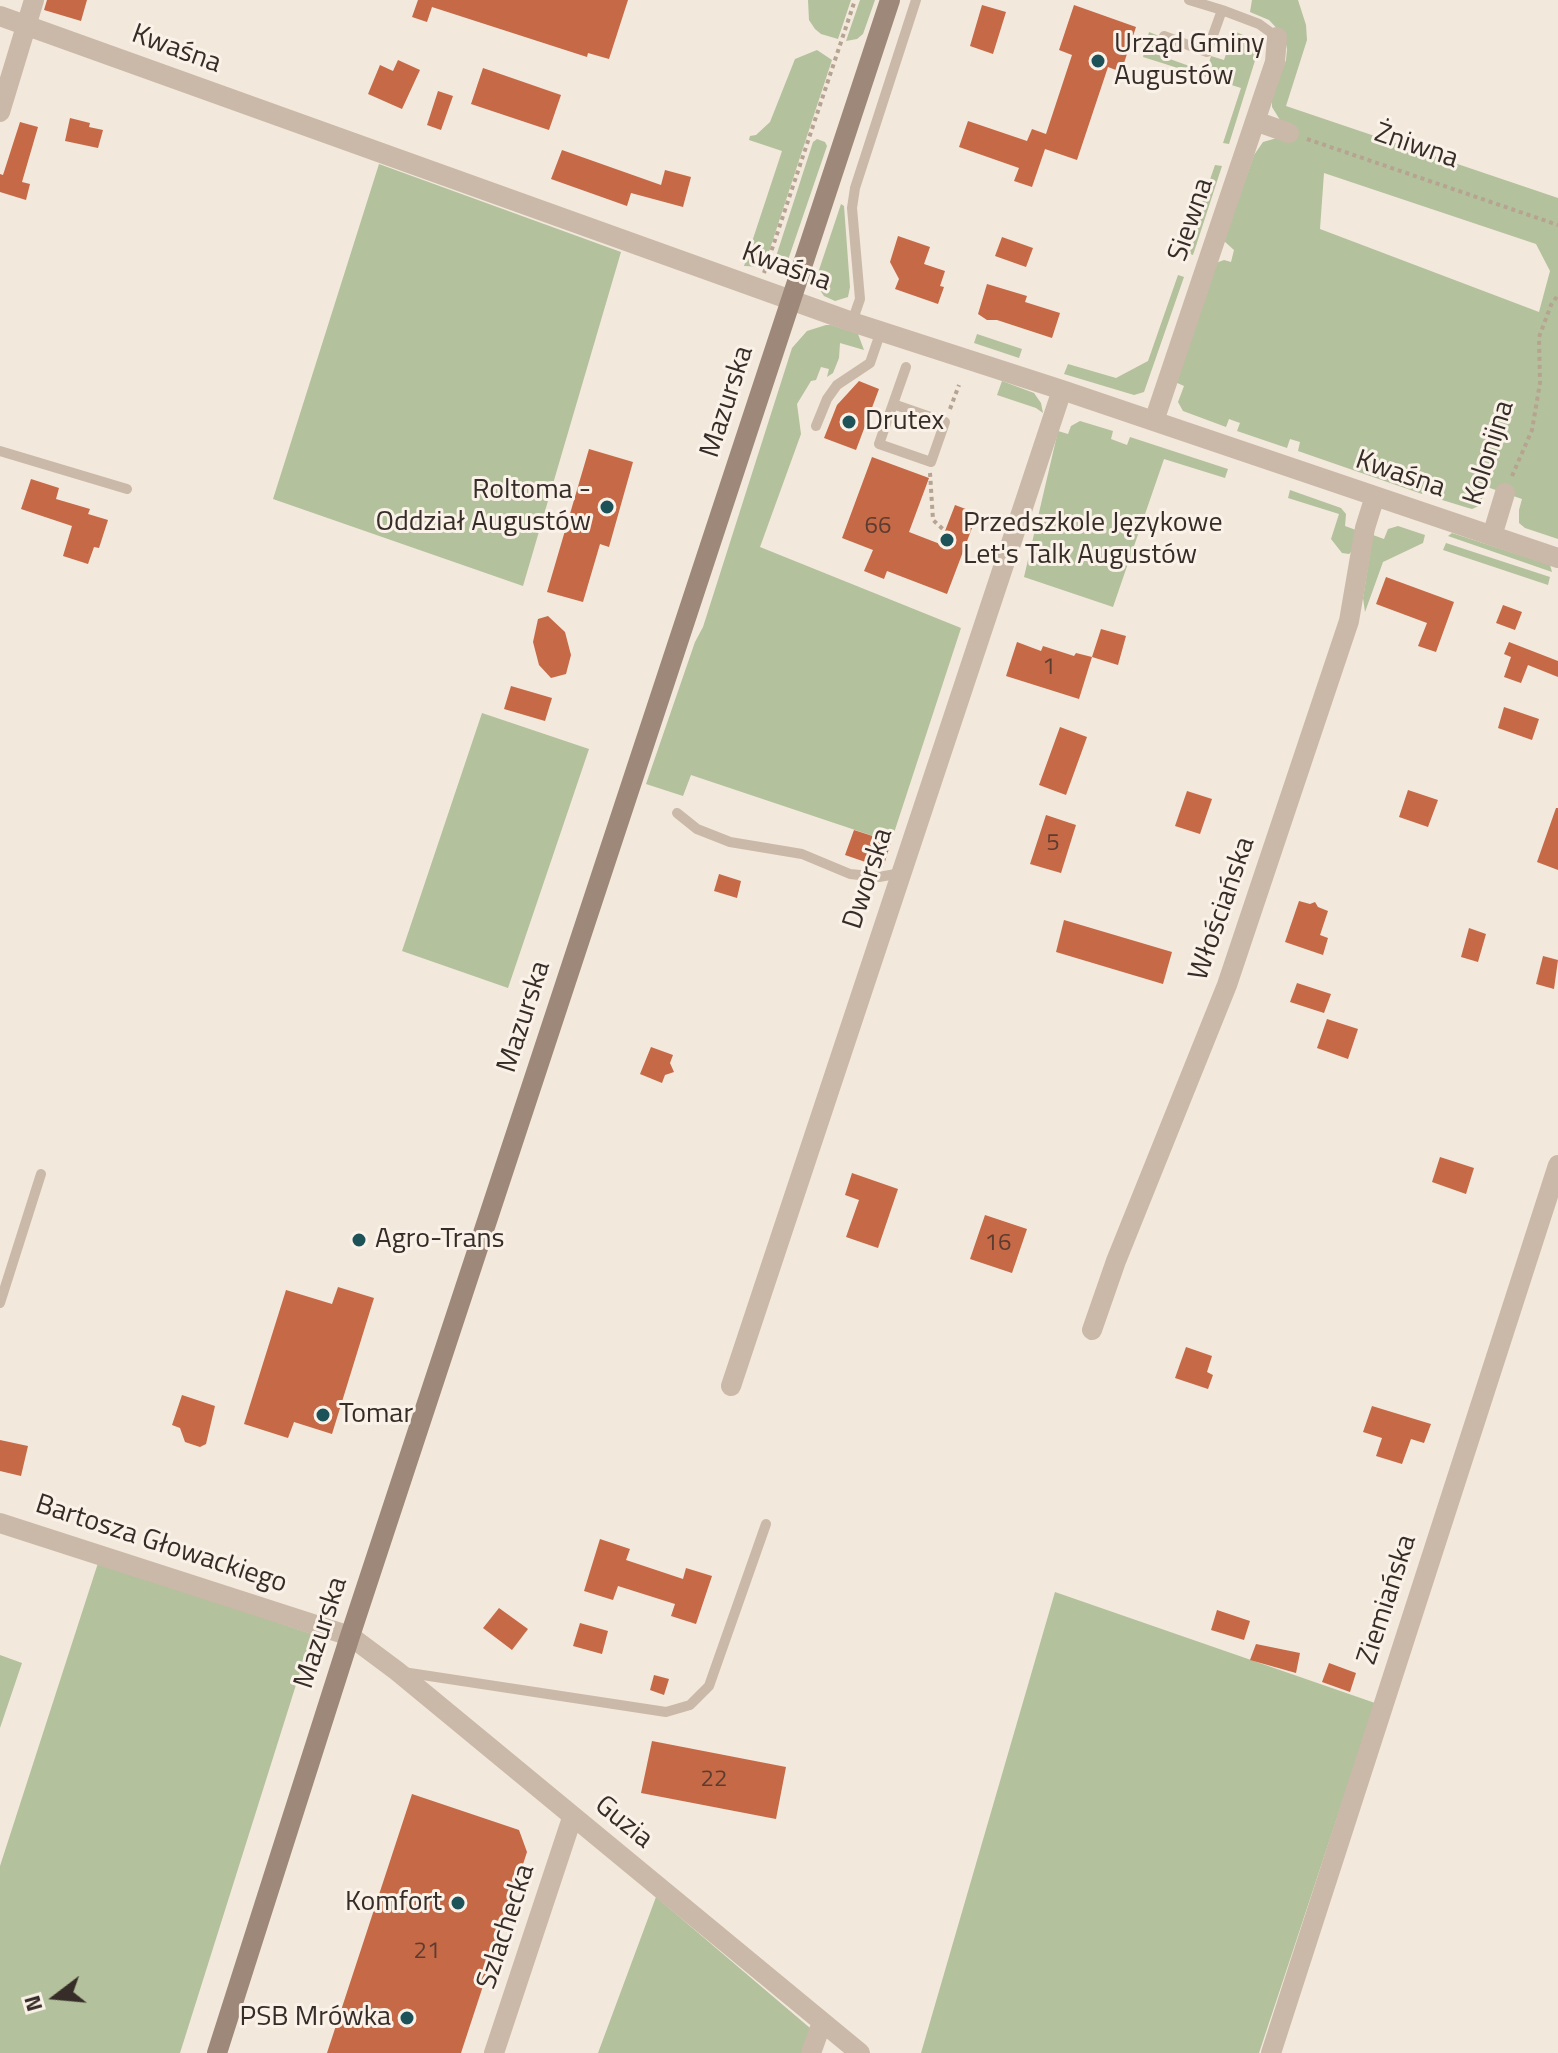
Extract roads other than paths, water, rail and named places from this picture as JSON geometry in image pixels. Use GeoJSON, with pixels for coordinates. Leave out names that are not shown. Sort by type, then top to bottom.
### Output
{"type":"FeatureCollection","features":[{"type":"Feature","properties":{"kind":"main road","name":"Mazurska"},"geometry":{"type":"LineString","coordinates":[[217,2053],[350,1636],[890,0]]}},
{"type":"Feature","properties":{"kind":"street"},"geometry":{"type":"LineString","coordinates":[[0,112],[34,0]]}},
{"type":"Feature","properties":{"kind":"street","name":"Kwaśna"},"geometry":{"type":"LineString","coordinates":[[0,16],[852,322],[1558,558]]}},
{"type":"Feature","properties":{"kind":"street","name":"Siewna"},"geometry":{"type":"LineString","coordinates":[[1154,421],[1275,62],[1277,37]]}},
{"type":"Feature","properties":{"kind":"street"},"geometry":{"type":"LineString","coordinates":[[1255,121],[1289,133]]}},
{"type":"Feature","properties":{"kind":"street","name":"Dworska"},"geometry":{"type":"LineString","coordinates":[[731,1386],[1062,390]]}},
{"type":"Feature","properties":{"kind":"street","name":"Kolonijna"},"geometry":{"type":"LineString","coordinates":[[1492,536],[1505,493]]}},
{"type":"Feature","properties":{"kind":"street","name":"Włościańska"},"geometry":{"type":"LineString","coordinates":[[1092,1330],[1116,1261],[1227,985],[1349,621],[1365,528],[1375,496]]}},
{"type":"Feature","properties":{"kind":"street","name":"Ziemiańska"},"geometry":{"type":"LineString","coordinates":[[1271,2053],[1558,1165]]}},
{"type":"Feature","properties":{"kind":"street","name":"Bartosza Głowackiego"},"geometry":{"type":"LineString","coordinates":[[0,1523],[350,1636]]}},
{"type":"Feature","properties":{"kind":"street","name":"Guzia"},"geometry":{"type":"LineString","coordinates":[[350,1636],[397,1671],[860,2053]]}},
{"type":"Feature","properties":{"kind":"street","name":"Szlachecka"},"geometry":{"type":"LineString","coordinates":[[494,2053],[572,1818]]}},
{"type":"Feature","properties":{"kind":"street"},"geometry":{"type":"LineString","coordinates":[[811,2053],[822,2022]]}},
{"type":"Feature","properties":{"kind":"lane"},"geometry":{"type":"LineString","coordinates":[[852,322],[860,299],[852,208],[855,188],[916,0]]}},
{"type":"Feature","properties":{"kind":"lane"},"geometry":{"type":"LineString","coordinates":[[1189,0],[1259,24],[1277,37]]}},
{"type":"Feature","properties":{"kind":"lane"},"geometry":{"type":"LineString","coordinates":[[1164,36],[1207,52],[1222,10]]}},
{"type":"Feature","properties":{"kind":"lane"},"geometry":{"type":"LineString","coordinates":[[816,426],[827,399],[837,385],[870,363],[881,331]]}},
{"type":"Feature","properties":{"kind":"lane"},"geometry":{"type":"LineString","coordinates":[[893,404],[945,422],[931,462],[879,444],[893,404],[906,367]]}},
{"type":"Feature","properties":{"kind":"lane"},"geometry":{"type":"LineString","coordinates":[[0,451],[127,489]]}},
{"type":"Feature","properties":{"kind":"lane"},"geometry":{"type":"LineString","coordinates":[[677,813],[697,829],[730,842],[802,854],[850,874],[879,877],[901,873]]}},
{"type":"Feature","properties":{"kind":"lane"},"geometry":{"type":"LineString","coordinates":[[0,1303],[41,1174]]}},
{"type":"Feature","properties":{"kind":"lane"},"geometry":{"type":"LineString","coordinates":[[397,1671],[666,1712],[690,1705],[709,1686],[766,1524]]}},
{"type":"Feature","properties":{"kind":"place","name":"Urząd Gminy Augustów"},"geometry":{"type":"Point","coordinates":[1098,61]}},
{"type":"Feature","properties":{"kind":"place","name":"Drutex"},"geometry":{"type":"Point","coordinates":[849,422]}},
{"type":"Feature","properties":{"kind":"place","name":"Roltoma - Oddział Augustów"},"geometry":{"type":"Point","coordinates":[607,507]}},
{"type":"Feature","properties":{"kind":"place","name":"Przedszkole Językowe Let's Talk Augustów"},"geometry":{"type":"Point","coordinates":[947,540]}},
{"type":"Feature","properties":{"kind":"place","name":"Agro-Trans"},"geometry":{"type":"Point","coordinates":[359,1240]}},
{"type":"Feature","properties":{"kind":"place","name":"Tomar"},"geometry":{"type":"Point","coordinates":[323,1415]}},
{"type":"Feature","properties":{"kind":"place","name":"Komfort"},"geometry":{"type":"Point","coordinates":[458,1903]}},
{"type":"Feature","properties":{"kind":"place","name":"PSB Mrówka"},"geometry":{"type":"Point","coordinates":[407,2018]}}]}
